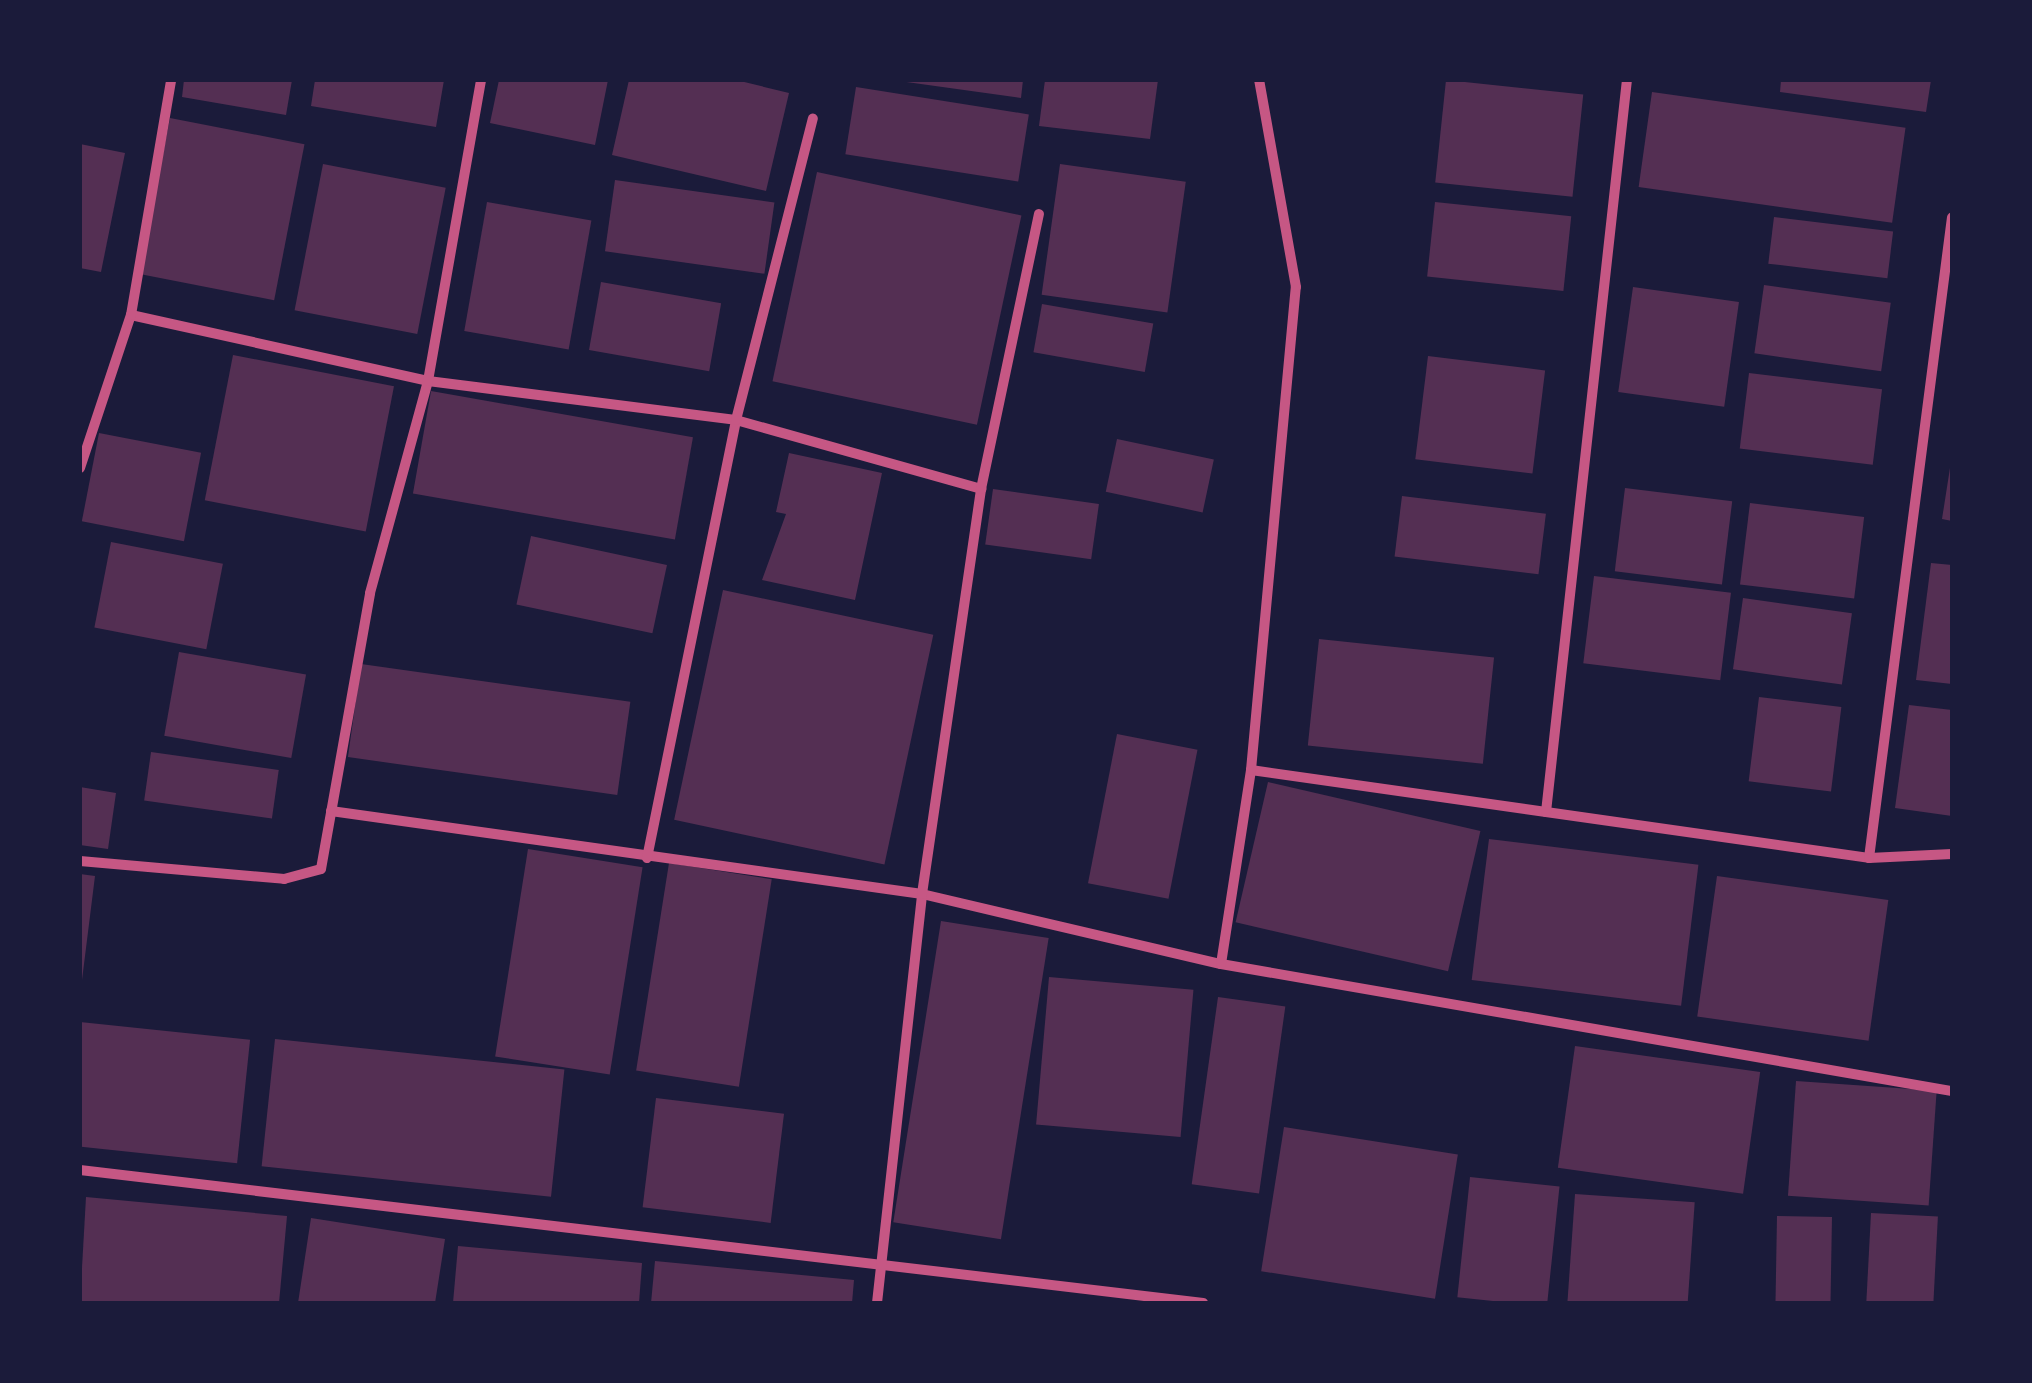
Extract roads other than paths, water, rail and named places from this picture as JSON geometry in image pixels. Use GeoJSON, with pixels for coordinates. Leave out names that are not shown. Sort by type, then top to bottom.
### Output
{"type":"FeatureCollection","features":[{"type":"Feature","properties":{"kind":"street"},"geometry":{"type":"LineString","coordinates":[[80,468],[131,315],[171,80]]}},
{"type":"Feature","properties":{"kind":"street"},"geometry":{"type":"LineString","coordinates":[[80,861],[284,879],[321,869],[370,594],[428,381],[481,80]]}},
{"type":"Feature","properties":{"kind":"street"},"geometry":{"type":"LineString","coordinates":[[1221,964],[1251,770],[1296,288],[1259,80]]}},
{"type":"Feature","properties":{"kind":"street"},"geometry":{"type":"LineString","coordinates":[[1546,812],[1627,80]]}},
{"type":"Feature","properties":{"kind":"street"},"geometry":{"type":"LineString","coordinates":[[647,858],[736,420],[813,119]]}},
{"type":"Feature","properties":{"kind":"street"},"geometry":{"type":"LineString","coordinates":[[878,1303],[922,894],[981,489],[1039,214]]}},
{"type":"Feature","properties":{"kind":"street"},"geometry":{"type":"LineString","coordinates":[[1869,858],[1952,216]]}},
{"type":"Feature","properties":{"kind":"street"},"geometry":{"type":"LineString","coordinates":[[131,315],[428,381],[736,420],[981,489]]}},
{"type":"Feature","properties":{"kind":"street"},"geometry":{"type":"LineString","coordinates":[[1251,770],[1869,858],[1952,854]]}},
{"type":"Feature","properties":{"kind":"street"},"geometry":{"type":"LineString","coordinates":[[330,811],[922,894],[1221,964],[1952,1091]]}},
{"type":"Feature","properties":{"kind":"street"},"geometry":{"type":"LineString","coordinates":[[80,1170],[1203,1303]]}}]}
